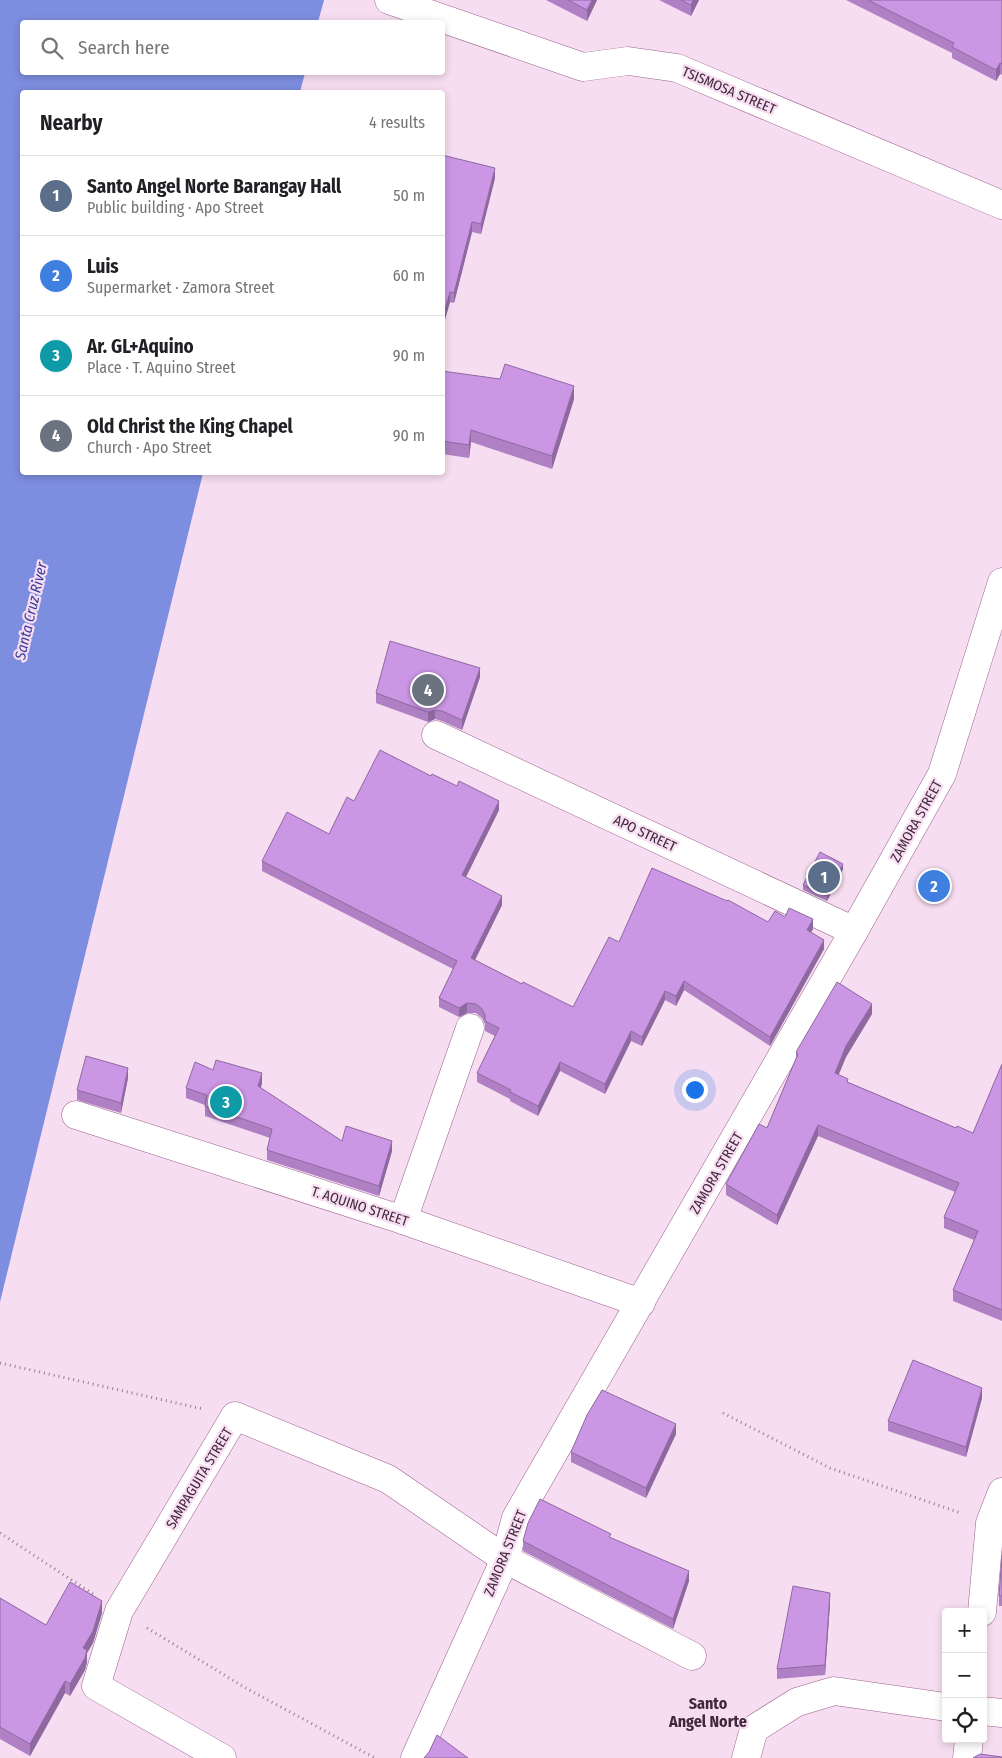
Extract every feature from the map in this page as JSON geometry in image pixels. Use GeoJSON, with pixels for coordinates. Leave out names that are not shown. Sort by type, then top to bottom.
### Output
{"type":"FeatureCollection","features":[{"type":"Feature","properties":{"kind":"street","name":"TSISMOSA STREET"},"geometry":{"type":"LineString","coordinates":[[389,0],[582,67],[628,61],[677,68],[1002,205]]}},
{"type":"Feature","properties":{"kind":"street","name":"ZAMORA STREET"},"geometry":{"type":"LineString","coordinates":[[415,1758],[505,1559],[516,1518],[854,931],[942,774],[1002,582]]}},
{"type":"Feature","properties":{"kind":"street","name":"APO STREET"},"geometry":{"type":"LineString","coordinates":[[436,735],[854,931]]}},
{"type":"Feature","properties":{"kind":"street"},"geometry":{"type":"LineString","coordinates":[[403,1220],[470,1028]]}},
{"type":"Feature","properties":{"kind":"street","name":"T. AQUINO STREET"},"geometry":{"type":"LineString","coordinates":[[76,1115],[403,1220],[641,1303]]}},
{"type":"Feature","properties":{"kind":"street","name":"SAMPAGUITA STREET"},"geometry":{"type":"LineString","coordinates":[[222,1758],[96,1686],[119,1611],[235,1416],[388,1479],[505,1559],[692,1656]]}},
{"type":"Feature","properties":{"kind":"street"},"geometry":{"type":"LineString","coordinates":[[982,1608],[990,1523],[1002,1492]]}},
{"type":"Feature","properties":{"kind":"street"},"geometry":{"type":"LineString","coordinates":[[746,1758],[754,1729],[797,1702],[834,1691],[942,1706]]}},
{"type":"Feature","properties":{"kind":"street"},"geometry":{"type":"LineString","coordinates":[[987,1712],[1002,1713]]}},
{"type":"Feature","properties":{"kind":"street"},"geometry":{"type":"LineString","coordinates":[[967,1758],[969,1743]]}},
{"type":"Feature","properties":{"kind":"path"},"geometry":{"type":"LineString","coordinates":[[0,1363],[235,1416]]}},
{"type":"Feature","properties":{"kind":"path"},"geometry":{"type":"LineString","coordinates":[[723,1414],[830,1468],[990,1523]]}},
{"type":"Feature","properties":{"kind":"path"},"geometry":{"type":"LineString","coordinates":[[0,1533],[119,1611],[244,1687],[375,1758]]}},
{"type":"Feature","properties":{"kind":"water","name":"Santa Cruz River"},"geometry":{"type":"Polygon","coordinates":[[[0,0],[324,0],[319,20],[20,20],[20,75],[304,75],[301,90],[20,90],[20,475],[203,475],[0,1302],[0,0]]]}},
{"type":"Feature","properties":{"kind":"building"},"geometry":{"type":"Polygon","coordinates":[[[568,0],[592,0],[587,10],[568,0]]]}},
{"type":"Feature","properties":{"kind":"building"},"geometry":{"type":"Polygon","coordinates":[[[681,0],[693,0],[691,5],[681,0]]]}},
{"type":"Feature","properties":{"kind":"building"},"geometry":{"type":"Polygon","coordinates":[[[868,0],[1002,0],[1002,64],[1000,63],[996,70],[952,47],[954,43],[868,0]]]}},
{"type":"Feature","properties":{"kind":"building"},"geometry":{"type":"Polygon","coordinates":[[[445,156],[495,168],[481,224],[472,222],[454,293],[450,292],[445,310],[445,156]]]}},
{"type":"Feature","properties":{"kind":"building"},"geometry":{"type":"Polygon","coordinates":[[[505,364],[574,386],[552,456],[471,430],[469,445],[445,441],[445,371],[500,379],[505,364]]]}},
{"type":"Feature","properties":{"kind":"building"},"geometry":{"type":"Polygon","coordinates":[[[390,641],[480,668],[462,720],[442,711],[428,712],[376,693],[390,641]]]}},
{"type":"Feature","properties":{"kind":"building"},"geometry":{"type":"Polygon","coordinates":[[[380,750],[431,776],[432,774],[457,786],[459,781],[499,801],[462,875],[502,896],[471,958],[573,1007],[609,937],[619,942],[652,868],[728,900],[768,922],[775,911],[785,917],[789,908],[813,919],[807,930],[824,940],[770,1037],[684,981],[676,996],[665,991],[642,1037],[631,1031],[605,1084],[560,1062],[538,1106],[477,1073],[499,1028],[485,1021],[482,1009],[476,1004],[467,1003],[459,1008],[439,998],[457,961],[262,861],[287,812],[329,834],[347,797],[354,801],[380,750]]]}},
{"type":"Feature","properties":{"kind":"building"},"geometry":{"type":"Polygon","coordinates":[[[820,852],[843,864],[827,896],[803,885],[820,852]]]}},
{"type":"Feature","properties":{"kind":"building"},"geometry":{"type":"Polygon","coordinates":[[[837,982],[872,1004],[846,1046],[835,1073],[848,1079],[847,1082],[956,1128],[957,1126],[973,1133],[1002,1064],[1002,1310],[953,1290],[978,1231],[944,1217],[959,1183],[818,1125],[777,1215],[726,1184],[759,1124],[767,1128],[798,1054],[796,1052],[837,982]]]}},
{"type":"Feature","properties":{"kind":"building"},"geometry":{"type":"Polygon","coordinates":[[[86,1056],[128,1068],[121,1103],[77,1090],[86,1056]]]}},
{"type":"Feature","properties":{"kind":"building"},"geometry":{"type":"Polygon","coordinates":[[[216,1060],[262,1073],[258,1086],[342,1141],[346,1126],[392,1141],[379,1186],[267,1150],[272,1129],[205,1106],[207,1095],[186,1088],[195,1062],[213,1070],[216,1060]]]}},
{"type":"Feature","properties":{"kind":"building"},"geometry":{"type":"Polygon","coordinates":[[[913,1360],[982,1388],[966,1447],[888,1421],[913,1360]]]}},
{"type":"Feature","properties":{"kind":"building"},"geometry":{"type":"Polygon","coordinates":[[[602,1390],[676,1424],[646,1488],[571,1452],[587,1415],[602,1390]]]}},
{"type":"Feature","properties":{"kind":"building"},"geometry":{"type":"Polygon","coordinates":[[[540,1499],[611,1534],[609,1537],[689,1571],[673,1619],[523,1541],[528,1523],[540,1499]]]}},
{"type":"Feature","properties":{"kind":"building"},"geometry":{"type":"Polygon","coordinates":[[[1002,1555],[1002,1596],[999,1596],[1002,1555]]]}},
{"type":"Feature","properties":{"kind":"building"},"geometry":{"type":"Polygon","coordinates":[[[70,1582],[102,1601],[93,1631],[83,1648],[87,1650],[85,1658],[70,1684],[65,1681],[30,1744],[0,1727],[0,1598],[46,1625],[70,1582]]]}},
{"type":"Feature","properties":{"kind":"building"},"geometry":{"type":"Polygon","coordinates":[[[793,1586],[830,1593],[825,1665],[777,1669],[793,1586]]]}},
{"type":"Feature","properties":{"kind":"building"},"geometry":{"type":"Polygon","coordinates":[[[437,1735],[468,1758],[424,1758],[437,1735]]]}},
{"type":"Feature","properties":{"kind":"building"},"geometry":{"type":"Polygon","coordinates":[[[980,1754],[1002,1757],[1002,1758],[973,1758],[980,1754]]]}},
{"type":"Feature","properties":{"kind":"place","name":"Old Christ the King Chapel"},"geometry":{"type":"Point","coordinates":[428,690]}},
{"type":"Feature","properties":{"kind":"place","name":"Santo Angel Norte Barangay Hall"},"geometry":{"type":"Point","coordinates":[824,877]}},
{"type":"Feature","properties":{"kind":"place","name":"Luis"},"geometry":{"type":"Point","coordinates":[934,886]}},
{"type":"Feature","properties":{"kind":"place","name":"Ar. GL+Aquino"},"geometry":{"type":"Point","coordinates":[226,1102]}},
{"type":"Feature","properties":{"kind":"district","name":"Santo Angel Norte"},"geometry":{"type":"Point","coordinates":[708,1712]}}]}
